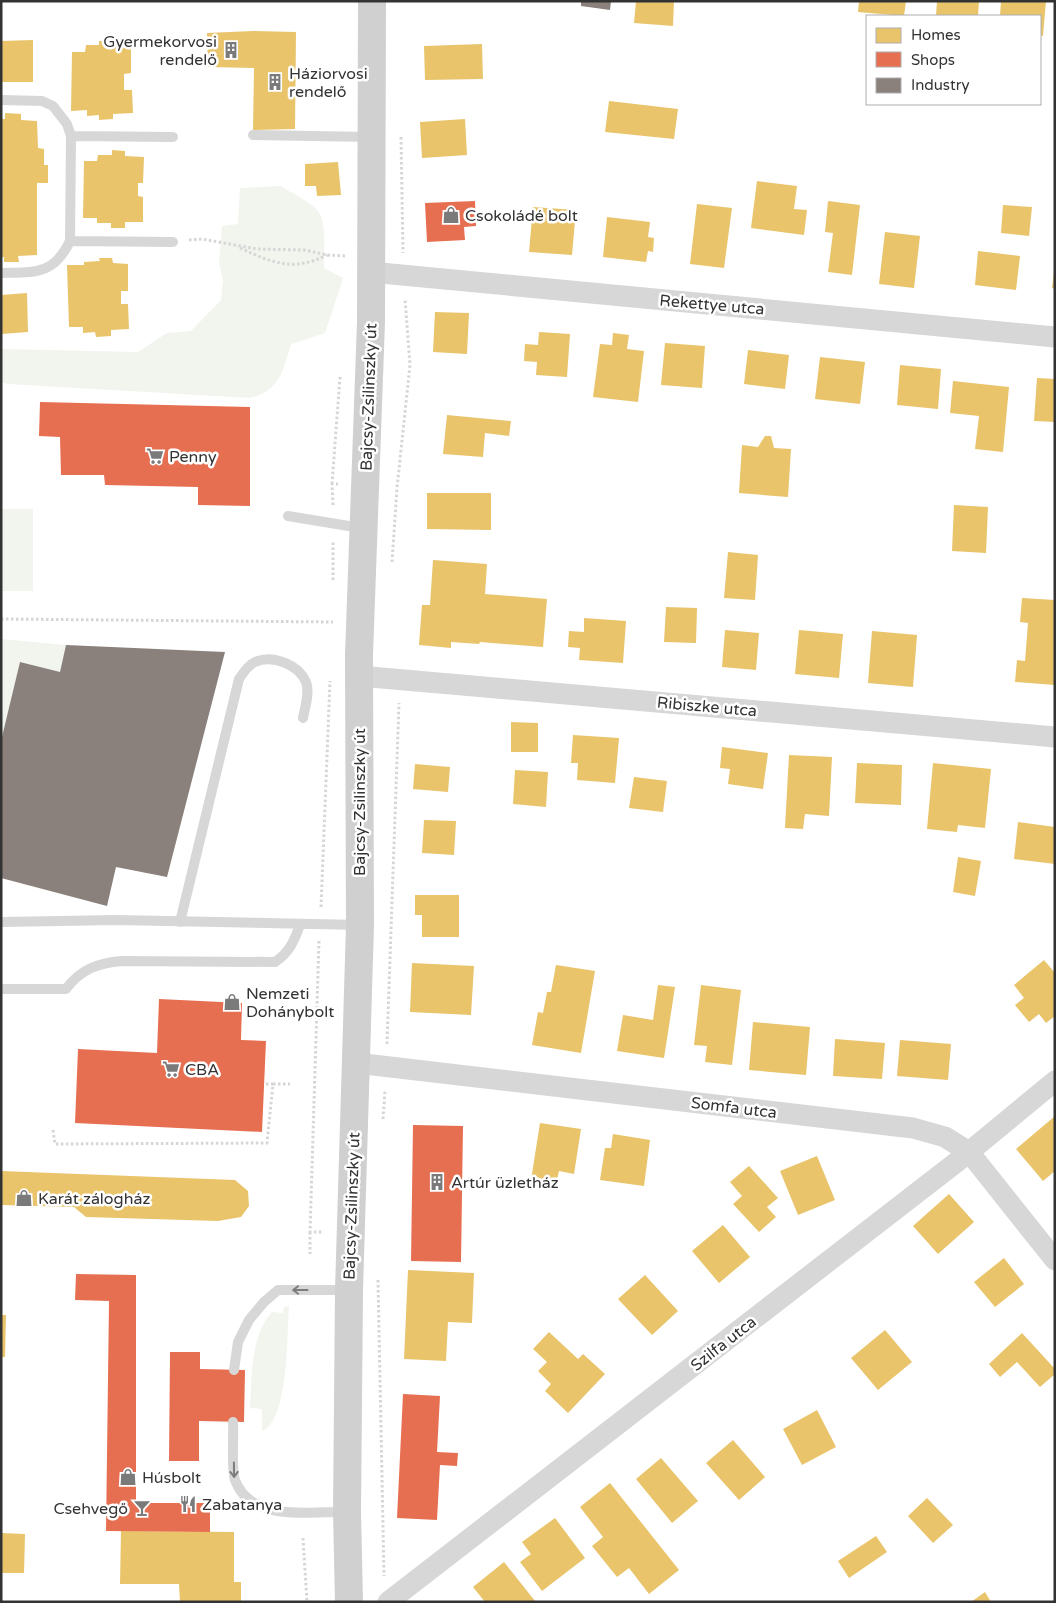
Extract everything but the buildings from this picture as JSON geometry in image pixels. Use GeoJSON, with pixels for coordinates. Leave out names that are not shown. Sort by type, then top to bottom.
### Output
{"type":"FeatureCollection","features":[{"type":"Feature","properties":{"kind":"main road","name":"Bajcsy-Zsilinszky út"},"geometry":{"type":"LineString","coordinates":[[350,1602],[347,1512],[349,1290],[360,925],[371,677],[360,623],[371,322],[363,264],[370,137],[372,1]]}},
{"type":"Feature","properties":{"kind":"street","name":"Rekettye utca"},"geometry":{"type":"LineString","coordinates":[[363,264],[403,276],[1055,337]]}},
{"type":"Feature","properties":{"kind":"street","name":"Ribiszke utca"},"geometry":{"type":"LineString","coordinates":[[371,677],[1055,737]]}},
{"type":"Feature","properties":{"kind":"street","name":"Somfa utca"},"geometry":{"type":"LineString","coordinates":[[356,1063],[913,1128],[945,1137],[969,1152],[1055,1260]]}},
{"type":"Feature","properties":{"kind":"street","name":"Szilfa utca"},"geometry":{"type":"LineString","coordinates":[[386,1592],[969,1152],[1055,1081]]}},
{"type":"Feature","properties":{"kind":"lane"},"geometry":{"type":"LineString","coordinates":[[1,100],[42,101],[53,106],[61,114],[71,136],[70,241],[56,263],[45,270],[1,273]]}},
{"type":"Feature","properties":{"kind":"lane"},"geometry":{"type":"LineString","coordinates":[[254,135],[370,137]]}},
{"type":"Feature","properties":{"kind":"lane"},"geometry":{"type":"LineString","coordinates":[[71,136],[173,137]]}},
{"type":"Feature","properties":{"kind":"lane"},"geometry":{"type":"LineString","coordinates":[[70,241],[173,242]]}},
{"type":"Feature","properties":{"kind":"lane"},"geometry":{"type":"LineString","coordinates":[[288,516],[362,528]]}},
{"type":"Feature","properties":{"kind":"lane"},"geometry":{"type":"LineString","coordinates":[[180,922],[239,679],[245,670],[256,662],[269,660],[286,662],[298,671],[306,682],[308,694],[303,718]]}},
{"type":"Feature","properties":{"kind":"lane"},"geometry":{"type":"LineString","coordinates":[[1,922],[360,925]]}},
{"type":"Feature","properties":{"kind":"lane"},"geometry":{"type":"LineString","coordinates":[[1,989],[66,989],[74,978],[87,969],[101,963],[122,961],[275,962],[285,955],[293,945],[300,925]]}},
{"type":"Feature","properties":{"kind":"lane"},"geometry":{"type":"LineString","coordinates":[[234,1370],[238,1342],[249,1320],[264,1302],[278,1290],[349,1290]]}},
{"type":"Feature","properties":{"kind":"lane"},"geometry":{"type":"LineString","coordinates":[[234,1422],[234,1479],[250,1500],[271,1511],[347,1512]]}},
{"type":"Feature","properties":{"kind":"path"},"geometry":{"type":"LineString","coordinates":[[391,564],[410,365],[403,276],[401,129]]}},
{"type":"Feature","properties":{"kind":"path"},"geometry":{"type":"LineString","coordinates":[[173,242],[202,239],[222,241],[270,261],[288,265],[310,263],[327,255]]}},
{"type":"Feature","properties":{"kind":"path"},"geometry":{"type":"LineString","coordinates":[[238,247],[305,250],[363,264]]}},
{"type":"Feature","properties":{"kind":"path"},"geometry":{"type":"LineString","coordinates":[[1,619],[360,623]]}},
{"type":"Feature","properties":{"kind":"path"},"geometry":{"type":"LineString","coordinates":[[371,677],[399,700],[383,1125]]}},
{"type":"Feature","properties":{"kind":"path"},"geometry":{"type":"LineString","coordinates":[[310,1254],[320,925]]}},
{"type":"Feature","properties":{"kind":"path"},"geometry":{"type":"LineString","coordinates":[[264,1084],[290,1084]]}},
{"type":"Feature","properties":{"kind":"path"},"geometry":{"type":"LineString","coordinates":[[53,1130],[55,1144],[267,1143],[273,1084]]}},
{"type":"Feature","properties":{"kind":"path"},"geometry":{"type":"LineString","coordinates":[[310,1232],[352,1232]]}},
{"type":"Feature","properties":{"kind":"path"},"geometry":{"type":"LineString","coordinates":[[378,1273],[386,1592]]}},
{"type":"Feature","properties":{"kind":"path"},"geometry":{"type":"LineString","coordinates":[[303,1538],[307,1602]]}},
{"type":"Feature","properties":{"kind":"shaded area"},"geometry":{"type":"Polygon","coordinates":[[[280,186],[305,200],[317,210],[324,229],[324,268],[343,278],[325,333],[291,344],[279,378],[269,390],[251,398],[8,384],[1,382],[1,349],[138,352],[167,333],[191,331],[221,300],[223,280],[219,263],[222,226],[238,224],[240,188],[280,186]]]}},
{"type":"Feature","properties":{"kind":"shaded area"},"geometry":{"type":"Polygon","coordinates":[[[1,509],[33,509],[33,591],[1,591],[1,509]]]}},
{"type":"Feature","properties":{"kind":"shaded area"},"geometry":{"type":"Polygon","coordinates":[[[1,639],[66,645],[60,672],[20,662],[1,741],[1,639]]]}},
{"type":"Feature","properties":{"kind":"shaded area"},"geometry":{"type":"Polygon","coordinates":[[[289,1306],[287,1354],[282,1394],[271,1424],[262,1431],[262,1409],[250,1408],[253,1357],[260,1333],[272,1312],[283,1313],[284,1307],[289,1306]]]}},
{"type":"Feature","properties":{"kind":"place","name":"Gyermekorvosi rendelő"},"geometry":{"type":"Point","coordinates":[231,50]}},
{"type":"Feature","properties":{"kind":"place","name":"Háziorvosi rendelő"},"geometry":{"type":"Point","coordinates":[275,82]}},
{"type":"Feature","properties":{"kind":"place","name":"Csokoládé bolt"},"geometry":{"type":"Point","coordinates":[451,215]}},
{"type":"Feature","properties":{"kind":"place","name":"Penny"},"geometry":{"type":"Point","coordinates":[155,456]}},
{"type":"Feature","properties":{"kind":"place","name":"Nemzeti Dohánybolt"},"geometry":{"type":"Point","coordinates":[232,1002]}},
{"type":"Feature","properties":{"kind":"place","name":"CBA"},"geometry":{"type":"Point","coordinates":[171,1069]}},
{"type":"Feature","properties":{"kind":"place","name":"Artúr üzletház"},"geometry":{"type":"Point","coordinates":[437,1182]}},
{"type":"Feature","properties":{"kind":"place","name":"Karát zálogház"},"geometry":{"type":"Point","coordinates":[24,1198]}},
{"type":"Feature","properties":{"kind":"place","name":"Húsbolt"},"geometry":{"type":"Point","coordinates":[128,1477]}},
{"type":"Feature","properties":{"kind":"place","name":"Zabatanya"},"geometry":{"type":"Point","coordinates":[188,1504]}},
{"type":"Feature","properties":{"kind":"place","name":"Csehvegő"},"geometry":{"type":"Point","coordinates":[142,1508]}}]}
